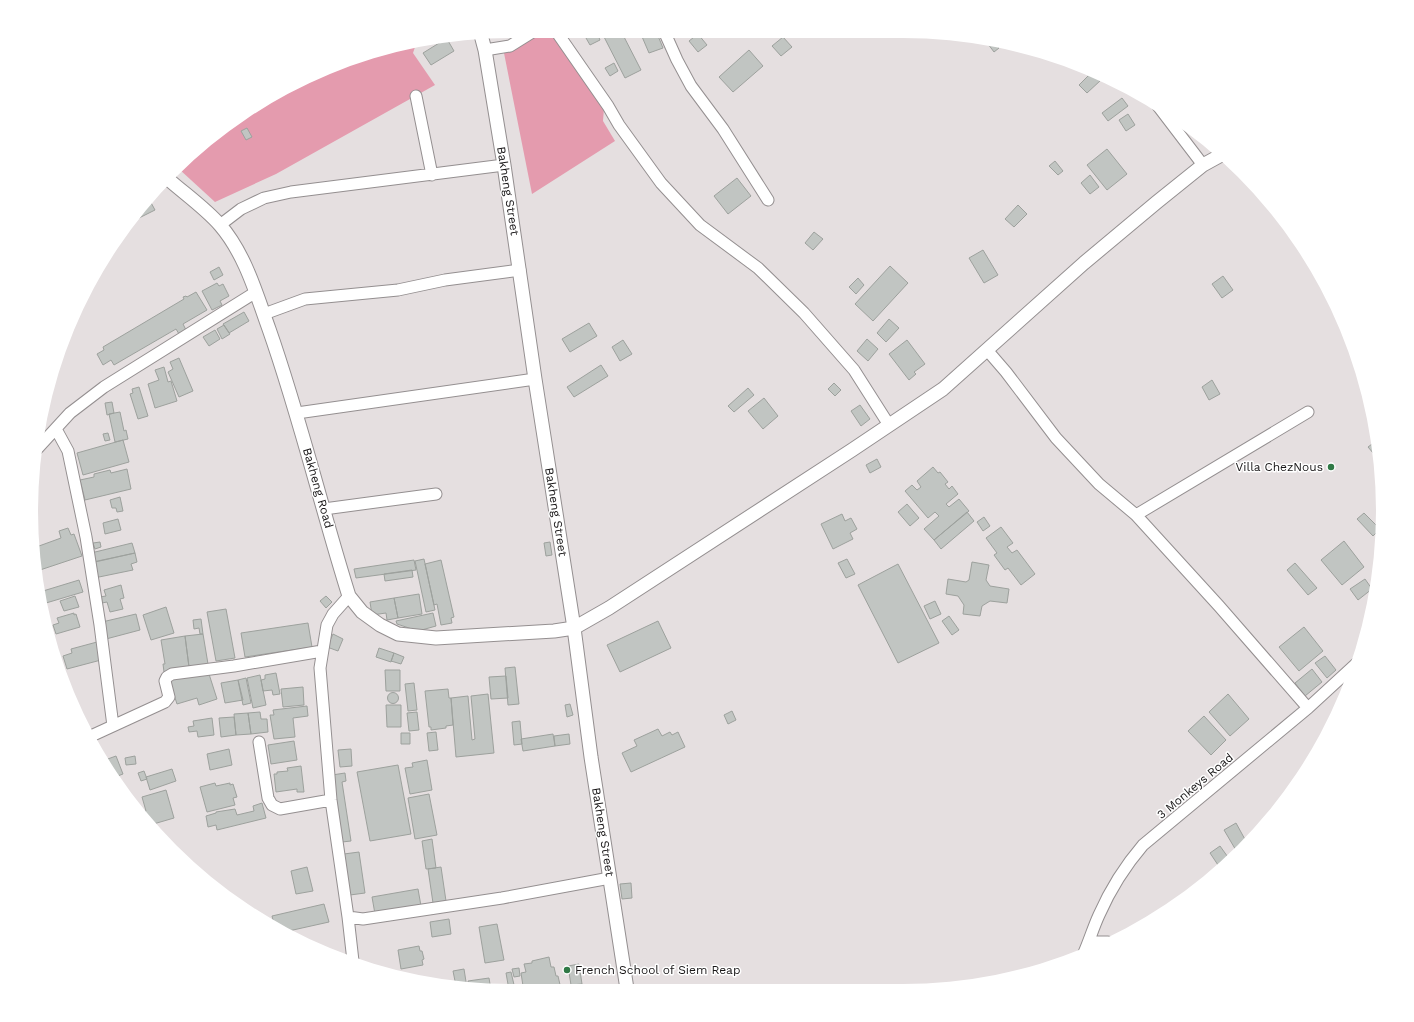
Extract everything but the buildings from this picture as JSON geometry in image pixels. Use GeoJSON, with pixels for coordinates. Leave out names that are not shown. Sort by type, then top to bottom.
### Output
{"type":"FeatureCollection","features":[{"type":"Feature","properties":{"kind":"street"},"geometry":{"type":"LineString","coordinates":[[485,50],[510,46],[523,38]]}},
{"type":"Feature","properties":{"kind":"street"},"geometry":{"type":"LineString","coordinates":[[561,38],[608,106],[619,125],[661,183],[700,225],[758,268],[804,313],[854,370],[889,425]]}},
{"type":"Feature","properties":{"kind":"street"},"geometry":{"type":"LineString","coordinates":[[667,38],[691,86],[723,129],[768,200]]}},
{"type":"Feature","properties":{"kind":"street","name":"Bakheng Street"},"geometry":{"type":"LineString","coordinates":[[482,39],[504,165],[535,379],[574,628],[591,757],[626,984]]}},
{"type":"Feature","properties":{"kind":"street"},"geometry":{"type":"LineString","coordinates":[[416,96],[432,175]]}},
{"type":"Feature","properties":{"kind":"street"},"geometry":{"type":"LineString","coordinates":[[1169,120],[1203,165]]}},
{"type":"Feature","properties":{"kind":"street"},"geometry":{"type":"LineString","coordinates":[[574,628],[616,603],[852,450],[943,389],[1084,263],[1203,165],[1217,157]]}},
{"type":"Feature","properties":{"kind":"street"},"geometry":{"type":"LineString","coordinates":[[220,225],[240,209],[264,198],[291,192],[504,165]]}},
{"type":"Feature","properties":{"kind":"street","name":"Bakheng Road"},"geometry":{"type":"LineString","coordinates":[[172,182],[220,225],[234,244],[246,266],[264,314],[297,413],[349,596],[362,612],[380,625],[398,634],[436,638],[554,631],[574,628]]}},
{"type":"Feature","properties":{"kind":"street"},"geometry":{"type":"LineString","coordinates":[[264,314],[304,299],[398,290],[445,280],[520,270]]}},
{"type":"Feature","properties":{"kind":"street"},"geometry":{"type":"LineString","coordinates":[[43,443],[70,413],[104,387],[256,292]]}},
{"type":"Feature","properties":{"kind":"street"},"geometry":{"type":"LineString","coordinates":[[987,350],[1006,372],[1038,416],[1061,444],[1099,484],[1136,514],[1308,708]]}},
{"type":"Feature","properties":{"kind":"street"},"geometry":{"type":"LineString","coordinates":[[297,413],[535,379]]}},
{"type":"Feature","properties":{"kind":"street"},"geometry":{"type":"LineString","coordinates":[[1136,514],[1308,412]]}},
{"type":"Feature","properties":{"kind":"street"},"geometry":{"type":"LineString","coordinates":[[56,429],[68,451],[86,537],[100,625],[113,726]]}},
{"type":"Feature","properties":{"kind":"street"},"geometry":{"type":"LineString","coordinates":[[324,509],[436,494]]}},
{"type":"Feature","properties":{"kind":"street"},"geometry":{"type":"LineString","coordinates":[[349,596],[333,614],[327,624],[320,668],[331,800],[352,957]]}},
{"type":"Feature","properties":{"kind":"street"},"geometry":{"type":"LineString","coordinates":[[94,735],[165,702],[169,697],[165,681],[167,677],[172,674],[234,666],[322,651]]}},
{"type":"Feature","properties":{"kind":"street","name":"3 Monkeys Road"},"geometry":{"type":"LineString","coordinates":[[1087,947],[1098,917],[1107,899],[1125,869],[1143,845],[1308,708],[1348,671]]}},
{"type":"Feature","properties":{"kind":"street"},"geometry":{"type":"LineString","coordinates":[[259,742],[268,798],[272,805],[280,808],[331,800]]}},
{"type":"Feature","properties":{"kind":"street"},"geometry":{"type":"LineString","coordinates":[[348,917],[363,919],[502,898],[610,878]]}},
{"type":"Feature","properties":{"kind":"street"},"geometry":{"type":"LineString","coordinates":[[1089,942],[1097,942]]}},
{"type":"Feature","properties":{"kind":"shaded area"},"geometry":{"type":"Polygon","coordinates":[[[529,38],[556,38],[604,108],[603,121],[615,141],[532,194],[504,53],[529,38]]]}},
{"type":"Feature","properties":{"kind":"shaded area"},"geometry":{"type":"Polygon","coordinates":[[[415,48],[413,53],[435,85],[276,174],[215,202],[182,172],[199,155],[223,136],[274,101],[330,74],[359,63],[415,48]]]}},
{"type":"Feature","properties":{"kind":"place","name":"Villa ChezNous"},"geometry":{"type":"Point","coordinates":[1331,467]}},
{"type":"Feature","properties":{"kind":"place","name":"French School of Siem Reap"},"geometry":{"type":"Point","coordinates":[567,970]}}]}
